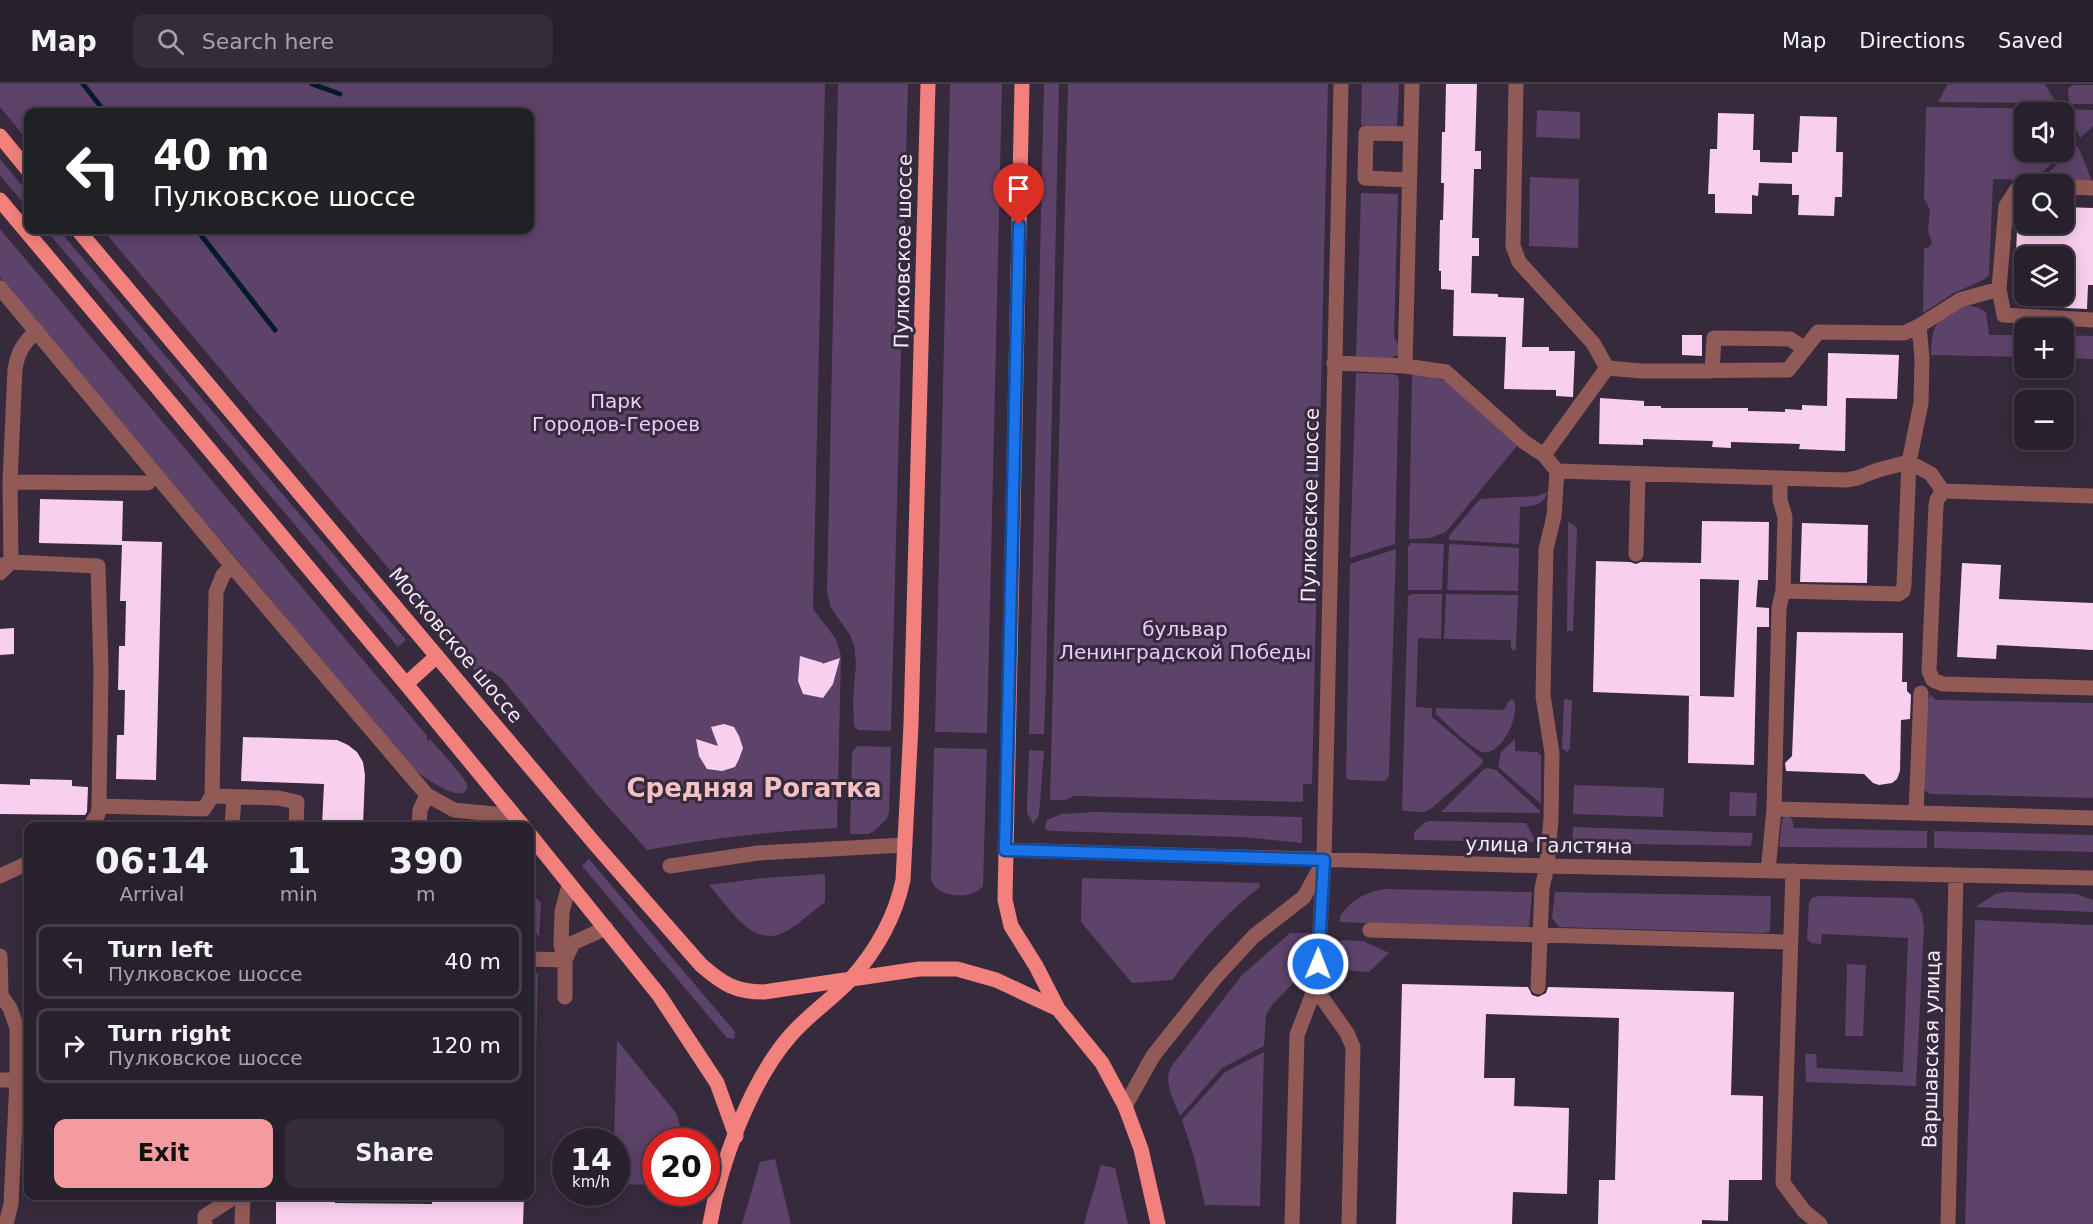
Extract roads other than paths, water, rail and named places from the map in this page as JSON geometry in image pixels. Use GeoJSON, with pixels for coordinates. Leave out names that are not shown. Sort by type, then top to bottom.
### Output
{"type":"FeatureCollection","features":[{"type":"Feature","properties":{"kind":"main road","name":"Пулковское шоссе"},"geometry":{"type":"LineString","coordinates":[[710,1224],[723,1172],[753,1091],[790,1036],[850,980],[872,952],[891,922],[903,880],[911,740],[928,84]]}},
{"type":"Feature","properties":{"kind":"main road"},"geometry":{"type":"LineString","coordinates":[[1022,84],[1005,850],[1006,913],[1058,1009],[1102,1063],[1125,1106],[1142,1149],[1158,1224]]}},
{"type":"Feature","properties":{"kind":"main road"},"geometry":{"type":"LineString","coordinates":[[0,136],[24,165]]}},
{"type":"Feature","properties":{"kind":"main road"},"geometry":{"type":"LineString","coordinates":[[0,200],[24,229]]}},
{"type":"Feature","properties":{"kind":"main road"},"geometry":{"type":"LineString","coordinates":[[29,234],[519,821]]}},
{"type":"Feature","properties":{"kind":"main road","name":"Московское шоссе"},"geometry":{"type":"LineString","coordinates":[[81,234],[680,943],[718,979],[733,988],[748,992],[764,992],[919,969],[957,969],[996,980],[1058,1009]]}},
{"type":"Feature","properties":{"kind":"main road"},"geometry":{"type":"LineString","coordinates":[[406,684],[437,656]]}},
{"type":"Feature","properties":{"kind":"main road"},"geometry":{"type":"LineString","coordinates":[[534,840],[659,995],[717,1083],[736,1136]]}},
{"type":"Feature","properties":{"kind":"street","name":"Пулковское шоссе"},"geometry":{"type":"LineString","coordinates":[[1292,1224],[1297,1035],[1315,988],[1324,860],[1341,84]]}},
{"type":"Feature","properties":{"kind":"street"},"geometry":{"type":"LineString","coordinates":[[1405,366],[1412,84]]}},
{"type":"Feature","properties":{"kind":"street"},"geometry":{"type":"LineString","coordinates":[[1516,84],[1513,246],[1515,255],[1593,343],[1607,368]]}},
{"type":"Feature","properties":{"kind":"street"},"geometry":{"type":"LineString","coordinates":[[1409,180],[1365,178],[1366,133],[1410,134]]}},
{"type":"Feature","properties":{"kind":"street"},"geometry":{"type":"LineString","coordinates":[[2074,187],[2093,188]]}},
{"type":"Feature","properties":{"kind":"street"},"geometry":{"type":"LineString","coordinates":[[2014,194],[2006,206],[1999,289],[2004,315],[2093,320]]}},
{"type":"Feature","properties":{"kind":"street"},"geometry":{"type":"LineString","coordinates":[[0,288],[427,795],[454,810],[519,821]]}},
{"type":"Feature","properties":{"kind":"street"},"geometry":{"type":"LineString","coordinates":[[1607,368],[1642,371],[1788,370],[1818,332],[1904,333],[1960,300],[1999,289]]}},
{"type":"Feature","properties":{"kind":"street"},"geometry":{"type":"LineString","coordinates":[[1784,591],[1898,594],[1903,591],[1909,462],[1921,403],[1922,358],[1919,326]]}},
{"type":"Feature","properties":{"kind":"street"},"geometry":{"type":"LineString","coordinates":[[36,331],[25,341],[18,353],[15,369],[4,567],[98,566],[101,671],[99,806],[98,814],[93,822]]}},
{"type":"Feature","properties":{"kind":"street"},"geometry":{"type":"LineString","coordinates":[[1712,371],[1713,338],[1790,339],[1805,349]]}},
{"type":"Feature","properties":{"kind":"street"},"geometry":{"type":"LineString","coordinates":[[1334,363],[1405,366],[1446,372],[1524,442],[1544,455],[1557,471],[1554,516],[1546,549],[1543,696],[1552,753],[1551,819],[1547,866],[1542,888],[1538,987]]}},
{"type":"Feature","properties":{"kind":"street"},"geometry":{"type":"LineString","coordinates":[[1544,455],[1607,368]]}},
{"type":"Feature","properties":{"kind":"street"},"geometry":{"type":"LineString","coordinates":[[1557,471],[1846,480],[1909,462],[1931,474],[1943,491]]}},
{"type":"Feature","properties":{"kind":"street"},"geometry":{"type":"LineString","coordinates":[[1636,554],[1638,474]]}},
{"type":"Feature","properties":{"kind":"street"},"geometry":{"type":"LineString","coordinates":[[1768,871],[1774,809],[1779,608],[1784,591],[1785,517],[1780,500],[1780,478]]}},
{"type":"Feature","properties":{"kind":"street"},"geometry":{"type":"LineString","coordinates":[[10,482],[148,483]]}},
{"type":"Feature","properties":{"kind":"street"},"geometry":{"type":"LineString","coordinates":[[1943,491],[2093,496]]}},
{"type":"Feature","properties":{"kind":"street"},"geometry":{"type":"LineString","coordinates":[[1943,491],[1936,500],[1929,672],[1933,680],[1943,684],[2093,688]]}},
{"type":"Feature","properties":{"kind":"street"},"geometry":{"type":"LineString","coordinates":[[99,806],[204,809],[212,796],[216,592],[223,575],[232,566]]}},
{"type":"Feature","properties":{"kind":"street"},"geometry":{"type":"LineString","coordinates":[[1916,813],[1921,693]]}},
{"type":"Feature","properties":{"kind":"street"},"geometry":{"type":"LineString","coordinates":[[419,822],[420,810],[427,795]]}},
{"type":"Feature","properties":{"kind":"street"},"geometry":{"type":"LineString","coordinates":[[212,796],[278,798],[297,802],[296,822]]}},
{"type":"Feature","properties":{"kind":"street"},"geometry":{"type":"LineString","coordinates":[[232,822],[234,797]]}},
{"type":"Feature","properties":{"kind":"street"},"geometry":{"type":"LineString","coordinates":[[1774,809],[2093,818]]}},
{"type":"Feature","properties":{"kind":"street"},"geometry":{"type":"LineString","coordinates":[[670,866],[758,853],[905,845]]}},
{"type":"Feature","properties":{"kind":"street"},"geometry":{"type":"LineString","coordinates":[[1005,850],[1324,860],[1304,897],[1254,936],[1215,978],[1153,1056],[1125,1106]]}},
{"type":"Feature","properties":{"kind":"street","name":"улица Галстяна"},"geometry":{"type":"LineString","coordinates":[[1324,860],[2093,878]]}},
{"type":"Feature","properties":{"kind":"street"},"geometry":{"type":"LineString","coordinates":[[0,876],[24,865]]}},
{"type":"Feature","properties":{"kind":"street"},"geometry":{"type":"LineString","coordinates":[[1792,871],[1783,1183],[1804,1211],[1820,1224]]}},
{"type":"Feature","properties":{"kind":"street","name":"Варшавская улица"},"geometry":{"type":"LineString","coordinates":[[1948,1224],[1956,875]]}},
{"type":"Feature","properties":{"kind":"street"},"geometry":{"type":"LineString","coordinates":[[565,997],[565,960],[561,945],[562,912],[569,885]]}},
{"type":"Feature","properties":{"kind":"street"},"geometry":{"type":"LineString","coordinates":[[565,960],[573,943],[606,928]]}},
{"type":"Feature","properties":{"kind":"street"},"geometry":{"type":"LineString","coordinates":[[1370,930],[1791,942]]}},
{"type":"Feature","properties":{"kind":"street"},"geometry":{"type":"LineString","coordinates":[[0,956],[0,994],[10,1008],[17,1028],[11,1204],[6,1224]]}},
{"type":"Feature","properties":{"kind":"street"},"geometry":{"type":"LineString","coordinates":[[534,959],[565,960]]}},
{"type":"Feature","properties":{"kind":"street"},"geometry":{"type":"LineString","coordinates":[[1315,988],[1347,1033],[1353,1047],[1349,1224]]}},
{"type":"Feature","properties":{"kind":"street"},"geometry":{"type":"LineString","coordinates":[[0,1080],[17,1080]]}},
{"type":"Feature","properties":{"kind":"street"},"geometry":{"type":"LineString","coordinates":[[205,1224],[205,1216],[230,1200]]}},
{"type":"Feature","properties":{"kind":"street"},"geometry":{"type":"LineString","coordinates":[[242,1224],[243,1200]]}},
{"type":"Feature","properties":{"kind":"waterway"},"geometry":{"type":"LineString","coordinates":[[83,84],[102,108]]}},
{"type":"Feature","properties":{"kind":"waterway"},"geometry":{"type":"LineString","coordinates":[[312,84],[340,94]]}},
{"type":"Feature","properties":{"kind":"waterway"},"geometry":{"type":"LineString","coordinates":[[200,234],[275,330]]}},
{"type":"Feature","properties":{"kind":"district","name":"Средняя Рогатка"},"geometry":{"type":"Point","coordinates":[754,788]}},
{"type":"Feature","properties":{"kind":"park label","name":"Парк Городов-Героев"},"geometry":{"type":"Point","coordinates":[616,412]}},
{"type":"Feature","properties":{"kind":"park label","name":"бульвар Ленинградской Победы"},"geometry":{"type":"Point","coordinates":[1185,640]}}]}
